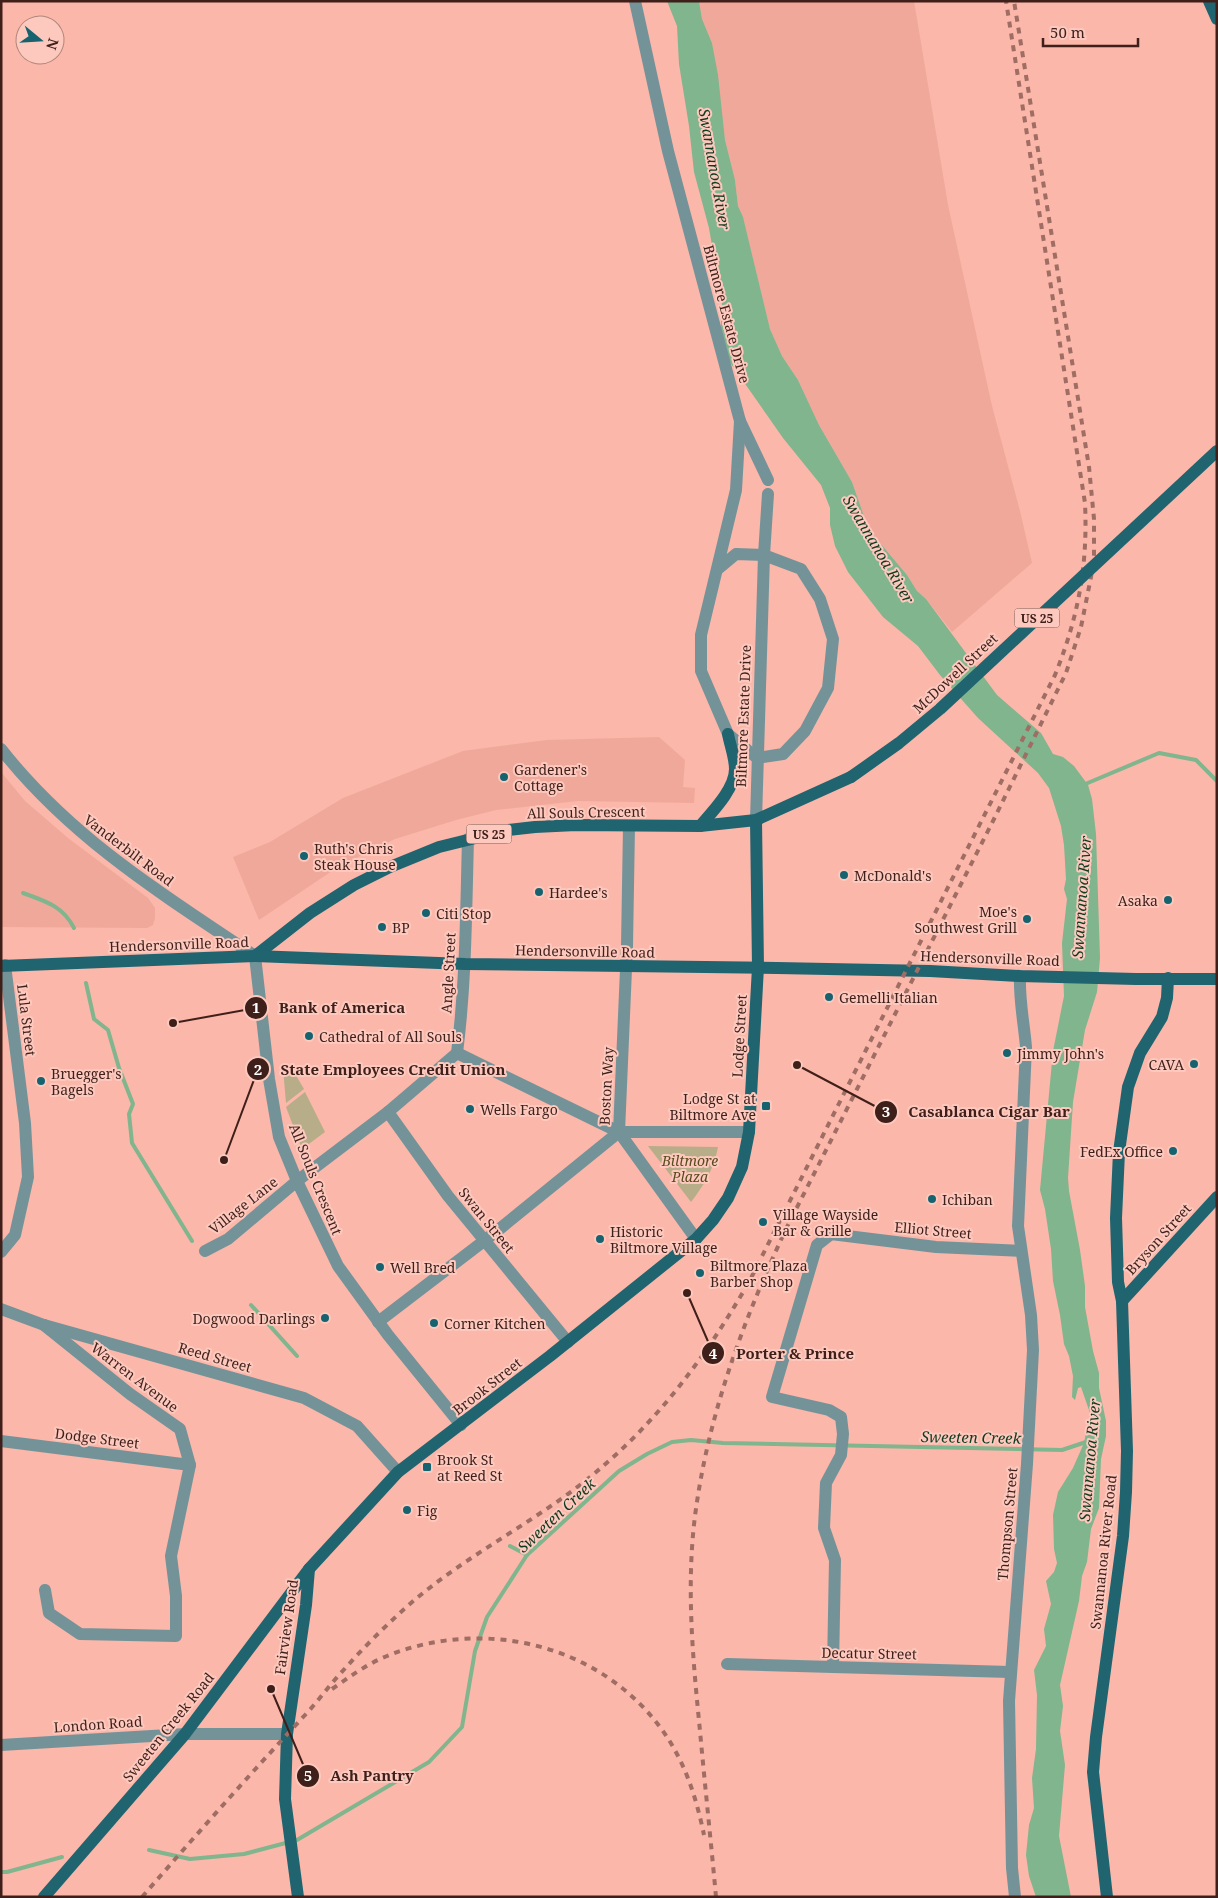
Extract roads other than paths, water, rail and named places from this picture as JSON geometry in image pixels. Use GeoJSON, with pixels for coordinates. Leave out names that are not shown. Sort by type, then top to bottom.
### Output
{"type":"FeatureCollection","features":[{"type":"Feature","properties":{"kind":"main road"},"geometry":{"type":"LineString","coordinates":[[1209,1],[1217,20]]}},
{"type":"Feature","properties":{"kind":"main road","name":"McDowell Street"},"geometry":{"type":"LineString","coordinates":[[756,820],[851,777],[899,743],[940,708],[1217,451]]}},
{"type":"Feature","properties":{"kind":"main road"},"geometry":{"type":"LineString","coordinates":[[700,826],[718,806],[732,781],[735,769],[728,734]]}},
{"type":"Feature","properties":{"kind":"main road","name":"All Souls Crescent"},"geometry":{"type":"LineString","coordinates":[[255,956],[310,913],[354,885],[410,858],[468,839],[508,830],[535,827],[576,825],[700,826],[756,820]]}},
{"type":"Feature","properties":{"kind":"main road","name":"Lodge Street"},"geometry":{"type":"LineString","coordinates":[[696,1239],[713,1220],[728,1198],[742,1167],[750,1132],[758,967],[756,820]]}},
{"type":"Feature","properties":{"kind":"main road","name":"Hendersonville Road"},"geometry":{"type":"LineString","coordinates":[[3,966],[255,956],[465,964],[758,967],[930,971],[1020,976],[1217,979]]}},
{"type":"Feature","properties":{"kind":"main road","name":"Swannanoa River Road"},"geometry":{"type":"LineString","coordinates":[[1107,1897],[1093,1772],[1123,1536],[1126,1492],[1127,1451],[1122,1301],[1118,1282],[1116,1218],[1120,1152],[1128,1087],[1140,1053],[1162,1016],[1167,998],[1168,978]]}},
{"type":"Feature","properties":{"kind":"main road","name":"Bryson Street"},"geometry":{"type":"LineString","coordinates":[[1122,1301],[1217,1197]]}},
{"type":"Feature","properties":{"kind":"main road","name":"Brook Street"},"geometry":{"type":"LineString","coordinates":[[309,1569],[398,1472],[568,1342],[696,1239]]}},
{"type":"Feature","properties":{"kind":"main road","name":"Sweeten Creek Road"},"geometry":{"type":"LineString","coordinates":[[44,1897],[185,1734],[309,1569]]}},
{"type":"Feature","properties":{"kind":"main road","name":"Fairview Road"},"geometry":{"type":"LineString","coordinates":[[298,1897],[285,1799],[287,1734],[306,1605],[309,1569]]}},
{"type":"Feature","properties":{"kind":"street","name":"Biltmore Estate Drive"},"geometry":{"type":"LineString","coordinates":[[635,1],[668,151],[740,421],[768,480]]}},
{"type":"Feature","properties":{"kind":"street"},"geometry":{"type":"LineString","coordinates":[[718,569],[736,554],[764,555],[801,570],[820,598],[833,639],[828,688],[806,731],[783,754],[757,758],[728,734],[701,671],[701,635],[736,490],[740,421]]}},
{"type":"Feature","properties":{"kind":"street","name":"Biltmore Estate Drive"},"geometry":{"type":"LineString","coordinates":[[756,820],[764,555],[768,494]]}},
{"type":"Feature","properties":{"kind":"street","name":"Vanderbilt Road"},"geometry":{"type":"LineString","coordinates":[[1,749],[18,771],[53,808],[80,832],[137,878],[255,956]]}},
{"type":"Feature","properties":{"kind":"street","name":"Boston Way"},"geometry":{"type":"LineString","coordinates":[[378,1322],[620,1132],[627,966],[629,826]]}},
{"type":"Feature","properties":{"kind":"street","name":"Angle Street"},"geometry":{"type":"LineString","coordinates":[[457,1054],[465,964],[468,839]]}},
{"type":"Feature","properties":{"kind":"street","name":"All Souls Crescent"},"geometry":{"type":"LineString","coordinates":[[255,956],[269,1079],[279,1137],[297,1181],[338,1266],[378,1322],[461,1425]]}},
{"type":"Feature","properties":{"kind":"street","name":"Lula Street"},"geometry":{"type":"LineString","coordinates":[[1,1252],[15,1235],[28,1177],[25,1123],[3,966]]}},
{"type":"Feature","properties":{"kind":"street","name":"Thompson Street"},"geometry":{"type":"LineString","coordinates":[[1015,1897],[1012,1868],[1008,1726],[1010,1672],[1027,1464],[1033,1350],[1031,1315],[1018,1226],[1026,1047],[1025,1029],[1020,1008],[1020,976]]}},
{"type":"Feature","properties":{"kind":"street"},"geometry":{"type":"LineString","coordinates":[[297,1181],[388,1112],[457,1054],[620,1132],[750,1132]]}},
{"type":"Feature","properties":{"kind":"street","name":"Swan Street"},"geometry":{"type":"LineString","coordinates":[[388,1112],[448,1196],[568,1342]]}},
{"type":"Feature","properties":{"kind":"street"},"geometry":{"type":"LineString","coordinates":[[620,1132],[696,1239]]}},
{"type":"Feature","properties":{"kind":"street","name":"Village Lane"},"geometry":{"type":"LineString","coordinates":[[205,1251],[228,1239],[297,1181]]}},
{"type":"Feature","properties":{"kind":"street","name":"Elliot Street"},"geometry":{"type":"LineString","coordinates":[[833,1667],[835,1560],[824,1528],[826,1483],[841,1455],[843,1434],[841,1417],[829,1410],[772,1397],[817,1245],[831,1234],[936,1247],[1021,1251]]}},
{"type":"Feature","properties":{"kind":"street","name":"Reed Street"},"geometry":{"type":"LineString","coordinates":[[1,1309],[44,1325],[304,1398],[357,1426],[398,1472]]}},
{"type":"Feature","properties":{"kind":"street","name":"Warren Avenue"},"geometry":{"type":"LineString","coordinates":[[44,1325],[130,1394],[180,1429],[190,1464],[171,1556],[176,1596],[176,1636],[80,1634],[49,1612],[45,1590]]}},
{"type":"Feature","properties":{"kind":"street","name":"Dodge Street"},"geometry":{"type":"LineString","coordinates":[[1,1441],[190,1464]]}},
{"type":"Feature","properties":{"kind":"street","name":"Decatur Street"},"geometry":{"type":"LineString","coordinates":[[727,1664],[1010,1672]]}},
{"type":"Feature","properties":{"kind":"street","name":"London Road"},"geometry":{"type":"LineString","coordinates":[[1,1745],[185,1734],[287,1734]]}},
{"type":"Feature","properties":{"kind":"water","name":"Swannanoa River"},"geometry":{"type":"Polygon","coordinates":[[[667,1],[699,1],[702,19],[712,43],[718,75],[725,140],[735,180],[738,206],[743,217],[770,329],[782,356],[798,380],[819,425],[852,482],[865,519],[875,537],[907,575],[917,591],[926,599],[997,695],[1041,733],[1053,754],[1063,757],[1074,766],[1088,785],[1092,799],[1096,834],[1100,958],[1097,992],[1085,1030],[1073,1102],[1068,1178],[1085,1286],[1085,1307],[1099,1373],[1099,1388],[1106,1421],[1106,1436],[1101,1459],[1099,1508],[1091,1529],[1087,1562],[1082,1576],[1079,1601],[1060,1685],[1063,1706],[1060,1731],[1065,1765],[1059,1836],[1071,1897],[1036,1897],[1029,1876],[1026,1855],[1029,1825],[1034,1808],[1032,1778],[1036,1749],[1037,1695],[1034,1670],[1046,1646],[1044,1629],[1051,1604],[1046,1581],[1054,1572],[1057,1563],[1054,1549],[1053,1515],[1058,1492],[1073,1468],[1084,1443],[1090,1413],[1081,1387],[1078,1388],[1075,1400],[1072,1397],[1073,1376],[1069,1356],[1064,1344],[1053,1281],[1051,1249],[1045,1209],[1040,1190],[1053,1051],[1064,996],[1062,943],[1067,899],[1064,889],[1066,879],[1061,826],[1049,788],[1038,773],[978,718],[940,675],[918,646],[883,617],[848,572],[835,546],[830,525],[830,508],[821,485],[783,438],[720,348],[722,304],[709,228],[694,172],[679,64],[677,26],[667,1]]]}},
{"type":"Feature","properties":{"kind":"waterway"},"geometry":{"type":"LineString","coordinates":[[1083,785],[1159,753],[1196,760],[1217,781]]}},
{"type":"Feature","properties":{"kind":"waterway"},"geometry":{"type":"LineString","coordinates":[[23,893],[59,909],[74,928]]}},
{"type":"Feature","properties":{"kind":"waterway"},"geometry":{"type":"LineString","coordinates":[[86,983],[94,1019],[108,1030],[119,1068],[133,1104],[129,1114],[132,1143],[192,1241]]}},
{"type":"Feature","properties":{"kind":"waterway"},"geometry":{"type":"LineString","coordinates":[[251,1305],[297,1356]]}},
{"type":"Feature","properties":{"kind":"waterway","name":"Sweeten Creek"},"geometry":{"type":"LineString","coordinates":[[149,1850],[190,1859],[244,1854],[297,1840],[429,1762],[462,1727],[475,1651],[487,1617],[527,1555],[619,1471],[672,1442],[691,1440],[723,1443],[1062,1450],[1086,1442]]}},
{"type":"Feature","properties":{"kind":"waterway"},"geometry":{"type":"LineString","coordinates":[[510,1546],[527,1555]]}},
{"type":"Feature","properties":{"kind":"waterway","name":"Sweeten Creek"},"geometry":{"type":"LineString","coordinates":[[1,1872],[62,1857]]}},
{"type":"Feature","properties":{"kind":"railway"},"geometry":{"type":"LineString","coordinates":[[142,1897],[348,1665],[383,1629],[411,1603],[451,1572],[556,1503],[603,1466],[652,1419],[694,1367],[749,1282],[1055,675],[1070,633],[1080,591],[1085,548],[1085,503],[1006,1]]}},
{"type":"Feature","properties":{"kind":"railway"},"geometry":{"type":"LineString","coordinates":[[716,1897],[695,1678],[691,1624],[691,1570],[692,1543],[701,1478],[718,1405],[755,1298],[786,1229],[1066,673],[1081,627],[1091,577],[1094,555],[1094,519],[1089,467],[1014,1]]}},
{"type":"Feature","properties":{"kind":"railway"},"geometry":{"type":"LineString","coordinates":[[332,1689],[380,1659],[417,1646],[456,1639],[494,1639],[532,1645],[568,1656],[602,1674],[633,1698],[660,1727],[676,1752],[688,1778],[704,1835]]}},
{"type":"Feature","properties":{"kind":"place","name":"Gardener's Cottage"},"geometry":{"type":"Point","coordinates":[504,777]}},
{"type":"Feature","properties":{"kind":"place","name":"Ruth's Chris Steak House"},"geometry":{"type":"Point","coordinates":[304,856]}},
{"type":"Feature","properties":{"kind":"place","name":"McDonald's"},"geometry":{"type":"Point","coordinates":[844,875]}},
{"type":"Feature","properties":{"kind":"place","name":"Hardee's"},"geometry":{"type":"Point","coordinates":[539,892]}},
{"type":"Feature","properties":{"kind":"place","name":"Asaka"},"geometry":{"type":"Point","coordinates":[1168,900]}},
{"type":"Feature","properties":{"kind":"place","name":"Citi Stop"},"geometry":{"type":"Point","coordinates":[426,913]}},
{"type":"Feature","properties":{"kind":"place","name":"Moe's Southwest Grill"},"geometry":{"type":"Point","coordinates":[1027,919]}},
{"type":"Feature","properties":{"kind":"place","name":"BP"},"geometry":{"type":"Point","coordinates":[382,927]}},
{"type":"Feature","properties":{"kind":"place","name":"Gemelli Italian"},"geometry":{"type":"Point","coordinates":[829,997]}},
{"type":"Feature","properties":{"kind":"place","name":"Bank of America"},"geometry":{"type":"Point","coordinates":[173,1023]}},
{"type":"Feature","properties":{"kind":"place","name":"Cathedral of All Souls"},"geometry":{"type":"Point","coordinates":[309,1036]}},
{"type":"Feature","properties":{"kind":"place","name":"Jimmy John's"},"geometry":{"type":"Point","coordinates":[1007,1053]}},
{"type":"Feature","properties":{"kind":"place","name":"CAVA"},"geometry":{"type":"Point","coordinates":[1194,1064]}},
{"type":"Feature","properties":{"kind":"place","name":"Casablanca Cigar Bar"},"geometry":{"type":"Point","coordinates":[797,1065]}},
{"type":"Feature","properties":{"kind":"place","name":"Bruegger's Bagels"},"geometry":{"type":"Point","coordinates":[41,1081]}},
{"type":"Feature","properties":{"kind":"place","name":"Lodge St at Biltmore Ave"},"geometry":{"type":"Point","coordinates":[766,1106]}},
{"type":"Feature","properties":{"kind":"place","name":"Wells Fargo"},"geometry":{"type":"Point","coordinates":[470,1109]}},
{"type":"Feature","properties":{"kind":"place","name":"FedEx Office"},"geometry":{"type":"Point","coordinates":[1173,1151]}},
{"type":"Feature","properties":{"kind":"place","name":"State Employees Credit Union"},"geometry":{"type":"Point","coordinates":[224,1160]}},
{"type":"Feature","properties":{"kind":"place","name":"Ichiban"},"geometry":{"type":"Point","coordinates":[932,1199]}},
{"type":"Feature","properties":{"kind":"place","name":"Village Wayside Bar & Grille"},"geometry":{"type":"Point","coordinates":[763,1222]}},
{"type":"Feature","properties":{"kind":"place","name":"Historic Biltmore Village"},"geometry":{"type":"Point","coordinates":[600,1239]}},
{"type":"Feature","properties":{"kind":"place","name":"Well Bred"},"geometry":{"type":"Point","coordinates":[380,1267]}},
{"type":"Feature","properties":{"kind":"place","name":"Biltmore Plaza Barber Shop"},"geometry":{"type":"Point","coordinates":[700,1273]}},
{"type":"Feature","properties":{"kind":"place","name":"Porter & Prince"},"geometry":{"type":"Point","coordinates":[687,1293]}},
{"type":"Feature","properties":{"kind":"place","name":"Dogwood Darlings"},"geometry":{"type":"Point","coordinates":[325,1318]}},
{"type":"Feature","properties":{"kind":"place","name":"Corner Kitchen"},"geometry":{"type":"Point","coordinates":[434,1323]}},
{"type":"Feature","properties":{"kind":"place","name":"Brook St at Reed St"},"geometry":{"type":"Point","coordinates":[427,1467]}},
{"type":"Feature","properties":{"kind":"place","name":"Fig"},"geometry":{"type":"Point","coordinates":[407,1510]}},
{"type":"Feature","properties":{"kind":"place","name":"Ash Pantry"},"geometry":{"type":"Point","coordinates":[271,1689]}},
{"type":"Feature","properties":{"kind":"park label","name":"Biltmore Plaza"},"geometry":{"type":"Point","coordinates":[690,1168]}}]}
